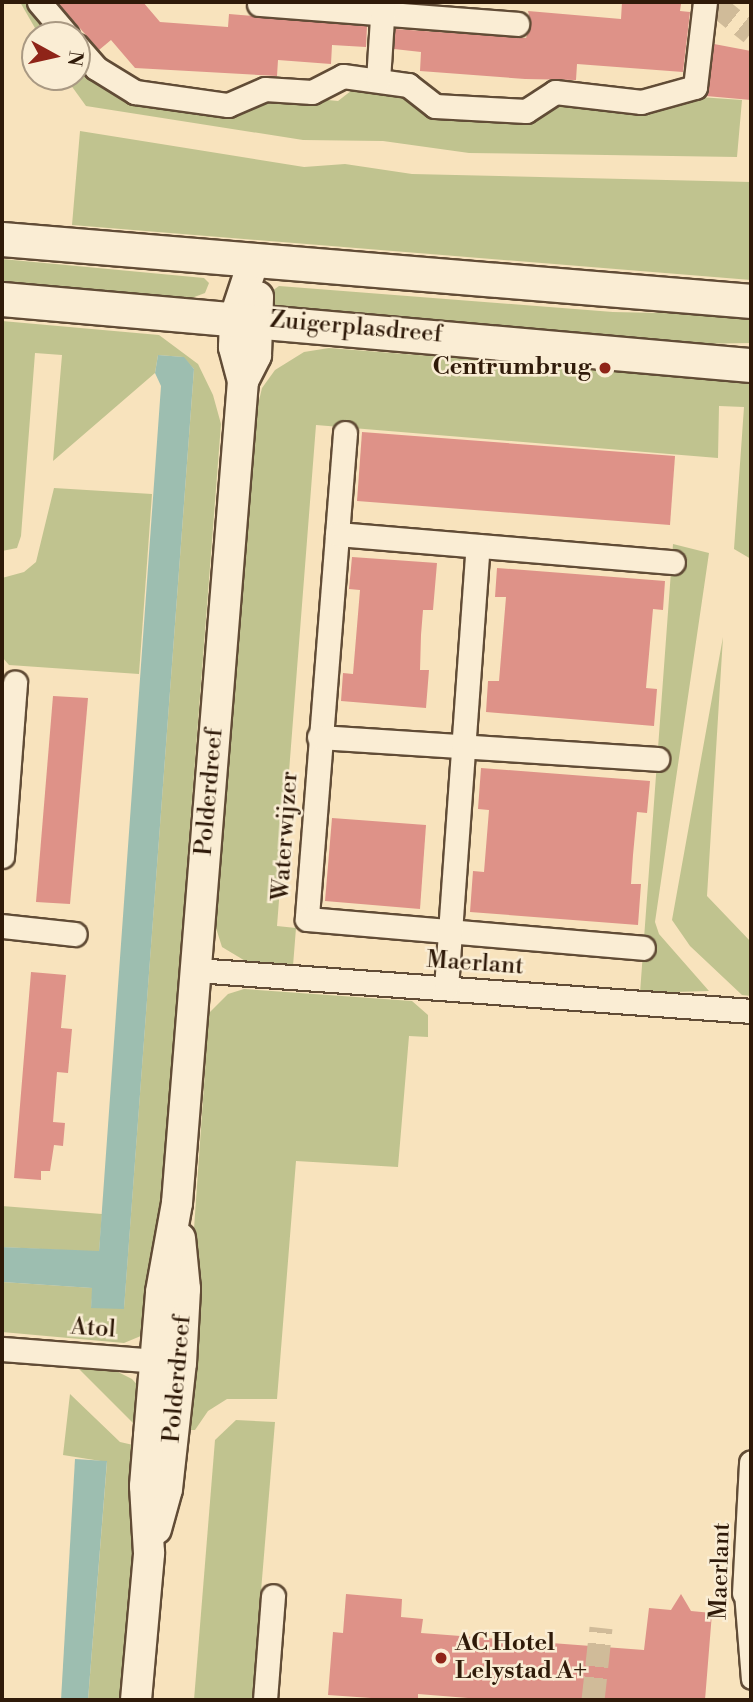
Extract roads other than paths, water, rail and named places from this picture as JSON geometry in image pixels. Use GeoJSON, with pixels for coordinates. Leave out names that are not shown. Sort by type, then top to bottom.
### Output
{"type":"FeatureCollection","features":[{"type":"Feature","properties":{"kind":"main road"},"geometry":{"type":"LineString","coordinates":[[2,239],[751,300]]}},
{"type":"Feature","properties":{"kind":"main road","name":"Zuigerplasdreef"},"geometry":{"type":"LineString","coordinates":[[2,299],[248,318],[751,365]]}},
{"type":"Feature","properties":{"kind":"street"},"geometry":{"type":"LineString","coordinates":[[39,2],[55,21]]}},
{"type":"Feature","properties":{"kind":"street"},"geometry":{"type":"LineString","coordinates":[[91,62],[135,92],[228,105],[265,89],[312,92],[343,76],[408,85],[435,106],[526,111],[555,92],[640,102],[695,88],[709,3]]}},
{"type":"Feature","properties":{"kind":"street"},"geometry":{"type":"LineString","coordinates":[[259,4],[382,7],[517,24]]}},
{"type":"Feature","properties":{"kind":"street"},"geometry":{"type":"LineString","coordinates":[[378,80],[382,7]]}},
{"type":"Feature","properties":{"kind":"street","name":"Polderdreef"},"geometry":{"type":"LineString","coordinates":[[136,1700],[149,1553],[145,1486],[168,1361],[161,1292],[177,1203],[243,381],[233,347],[248,318],[254,260]]}},
{"type":"Feature","properties":{"kind":"street","name":"Waterwijzer"},"geometry":{"type":"LineString","coordinates":[[345,433],[319,737],[307,919],[643,948]]}},
{"type":"Feature","properties":{"kind":"street"},"geometry":{"type":"LineString","coordinates":[[337,534],[673,562]]}},
{"type":"Feature","properties":{"kind":"street"},"geometry":{"type":"LineString","coordinates":[[446,988],[478,546]]}},
{"type":"Feature","properties":{"kind":"street"},"geometry":{"type":"LineString","coordinates":[[2,856],[5,767],[15,682]]}},
{"type":"Feature","properties":{"kind":"street"},"geometry":{"type":"LineString","coordinates":[[319,737],[465,744],[657,759]]}},
{"type":"Feature","properties":{"kind":"street"},"geometry":{"type":"LineString","coordinates":[[2,926],[75,934]]}},
{"type":"Feature","properties":{"kind":"street","name":"Maerlant"},"geometry":{"type":"LineString","coordinates":[[195,970],[751,1011]]}},
{"type":"Feature","properties":{"kind":"street","name":"Atol"},"geometry":{"type":"LineString","coordinates":[[2,1349],[168,1361]]}},
{"type":"Feature","properties":{"kind":"street","name":"Maerlant"},"geometry":{"type":"LineString","coordinates":[[751,1462],[744,1593],[751,1680]]}},
{"type":"Feature","properties":{"kind":"street"},"geometry":{"type":"LineString","coordinates":[[265,1700],[273,1596]]}},
{"type":"Feature","properties":{"kind":"tunnel"},"geometry":{"type":"LineString","coordinates":[[715,4],[751,33]]}},
{"type":"Feature","properties":{"kind":"tunnel"},"geometry":{"type":"LineString","coordinates":[[593,1700],[601,1627]]}},
{"type":"Feature","properties":{"kind":"place","name":"Centrumbrug"},"geometry":{"type":"Point","coordinates":[605,368]}},
{"type":"Feature","properties":{"kind":"place","name":"AC Hotel Lelystad A+"},"geometry":{"type":"Point","coordinates":[441,1658]}}]}
